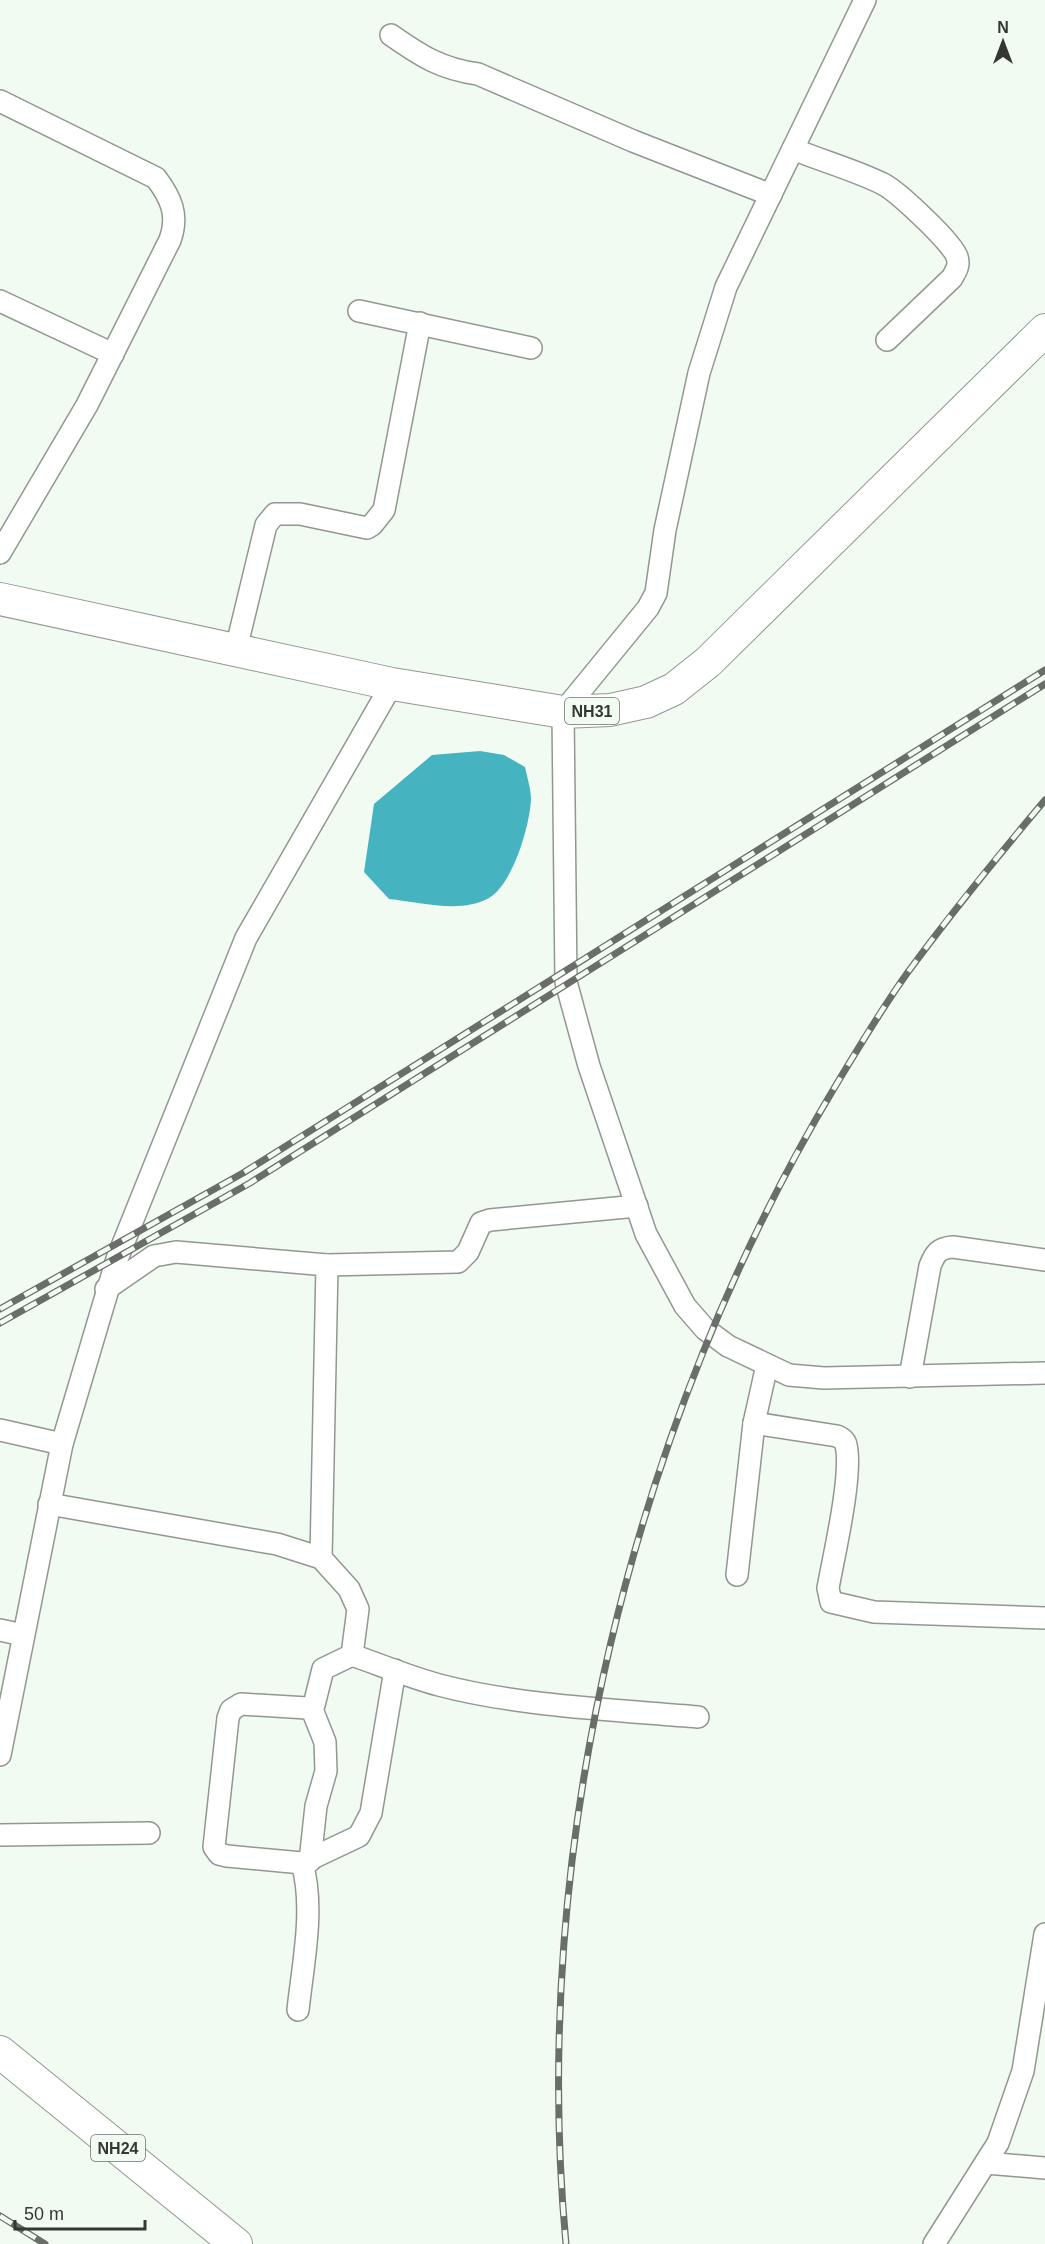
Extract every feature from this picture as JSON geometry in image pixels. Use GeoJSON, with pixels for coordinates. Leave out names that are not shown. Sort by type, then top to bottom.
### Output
{"type":"FeatureCollection","features":[{"type":"Feature","properties":{"kind":"highway","name":"NH31"},"geometry":{"type":"LineString","coordinates":[[0,599],[392,684],[563,712],[610,710],[646,702],[674,689],[708,662],[1045,330]]}},
{"type":"Feature","properties":{"kind":"highway","name":"NH24"},"geometry":{"type":"LineString","coordinates":[[0,2052],[236,2244]]}},
{"type":"Feature","properties":{"kind":"street"},"geometry":{"type":"LineString","coordinates":[[865,0],[726,287],[699,373],[665,530],[656,593],[648,608],[563,712],[564,972],[589,1066],[646,1233],[685,1305],[705,1329],[728,1346],[789,1376],[910,1377],[1045,1373]]}},
{"type":"Feature","properties":{"kind":"street"},"geometry":{"type":"LineString","coordinates":[[391,35],[428,61],[458,71],[478,74],[633,141],[771,195]]}},
{"type":"Feature","properties":{"kind":"street"},"geometry":{"type":"LineString","coordinates":[[0,101],[156,178],[169,195],[174,213],[172,233],[87,405],[0,553]]}},
{"type":"Feature","properties":{"kind":"street"},"geometry":{"type":"LineString","coordinates":[[793,149],[884,184],[900,196],[954,248],[958,260],[957,269],[952,278],[887,340]]}},
{"type":"Feature","properties":{"kind":"street"},"geometry":{"type":"LineString","coordinates":[[0,301],[113,354]]}},
{"type":"Feature","properties":{"kind":"street"},"geometry":{"type":"LineString","coordinates":[[359,311],[531,348]]}},
{"type":"Feature","properties":{"kind":"street"},"geometry":{"type":"LineString","coordinates":[[236,650],[266,525],[275,514],[300,514],[367,528],[384,510],[420,323]]}},
{"type":"Feature","properties":{"kind":"street"},"geometry":{"type":"LineString","coordinates":[[0,1755],[62,1444],[106,1289],[246,938],[392,684]]}},
{"type":"Feature","properties":{"kind":"street"},"geometry":{"type":"LineString","coordinates":[[106,1289],[154,1256],[176,1252],[327,1265],[458,1262],[464,1258],[481,1223],[490,1220],[637,1206]]}},
{"type":"Feature","properties":{"kind":"street"},"geometry":{"type":"LineString","coordinates":[[910,1377],[935,1253],[943,1248],[953,1247],[1045,1260]]}},
{"type":"Feature","properties":{"kind":"street"},"geometry":{"type":"LineString","coordinates":[[321,1558],[327,1265]]}},
{"type":"Feature","properties":{"kind":"street"},"geometry":{"type":"LineString","coordinates":[[737,1575],[754,1423],[767,1365]]}},
{"type":"Feature","properties":{"kind":"street"},"geometry":{"type":"LineString","coordinates":[[754,1423],[837,1436],[843,1439],[846,1445],[846,1483],[828,1588],[831,1602],[873,1612],[1045,1618]]}},
{"type":"Feature","properties":{"kind":"street"},"geometry":{"type":"LineString","coordinates":[[0,1430],[62,1444]]}},
{"type":"Feature","properties":{"kind":"street"},"geometry":{"type":"LineString","coordinates":[[49,1504],[277,1544],[321,1558],[349,1589],[358,1609],[352,1655]]}},
{"type":"Feature","properties":{"kind":"street"},"geometry":{"type":"LineString","coordinates":[[0,1630],[23,1635]]}},
{"type":"Feature","properties":{"kind":"street"},"geometry":{"type":"LineString","coordinates":[[311,1707],[314,1705],[322,1669],[352,1655],[438,1685],[491,1695],[590,1708],[698,1717]]}},
{"type":"Feature","properties":{"kind":"street"},"geometry":{"type":"LineString","coordinates":[[311,1707],[241,1704],[231,1710],[213,1839],[214,1848],[219,1854],[227,1857],[306,1862],[359,1836],[371,1813],[396,1670]]}},
{"type":"Feature","properties":{"kind":"street"},"geometry":{"type":"LineString","coordinates":[[298,2010],[307,1924],[306,1862],[316,1806],[326,1771],[326,1742],[311,1707]]}},
{"type":"Feature","properties":{"kind":"street"},"geometry":{"type":"LineString","coordinates":[[0,1835],[149,1833]]}},
{"type":"Feature","properties":{"kind":"street"},"geometry":{"type":"LineString","coordinates":[[934,2244],[998,2143],[1023,2071],[1045,1934]]}},
{"type":"Feature","properties":{"kind":"street"},"geometry":{"type":"LineString","coordinates":[[986,2163],[1045,2169]]}},
{"type":"Feature","properties":{"kind":"water"},"geometry":{"type":"Polygon","coordinates":[[[480,751],[504,755],[525,767],[530,787],[530,810],[524,838],[506,880],[489,898],[466,905],[440,906],[389,899],[364,872],[374,804],[432,755],[480,751]]]}},
{"type":"Feature","properties":{"kind":"railway"},"geometry":{"type":"LineString","coordinates":[[0,1309],[243,1173],[1045,670]]}},
{"type":"Feature","properties":{"kind":"railway"},"geometry":{"type":"LineString","coordinates":[[0,1323],[250,1183],[1045,684]]}},
{"type":"Feature","properties":{"kind":"railway"},"geometry":{"type":"LineString","coordinates":[[566,2244],[559,2095],[564,1944],[581,1793],[611,1644],[651,1497],[703,1354],[764,1216],[836,1085],[908,972],[1045,800]]}},
{"type":"Feature","properties":{"kind":"railway"},"geometry":{"type":"LineString","coordinates":[[0,2216],[45,2244]]}}]}
